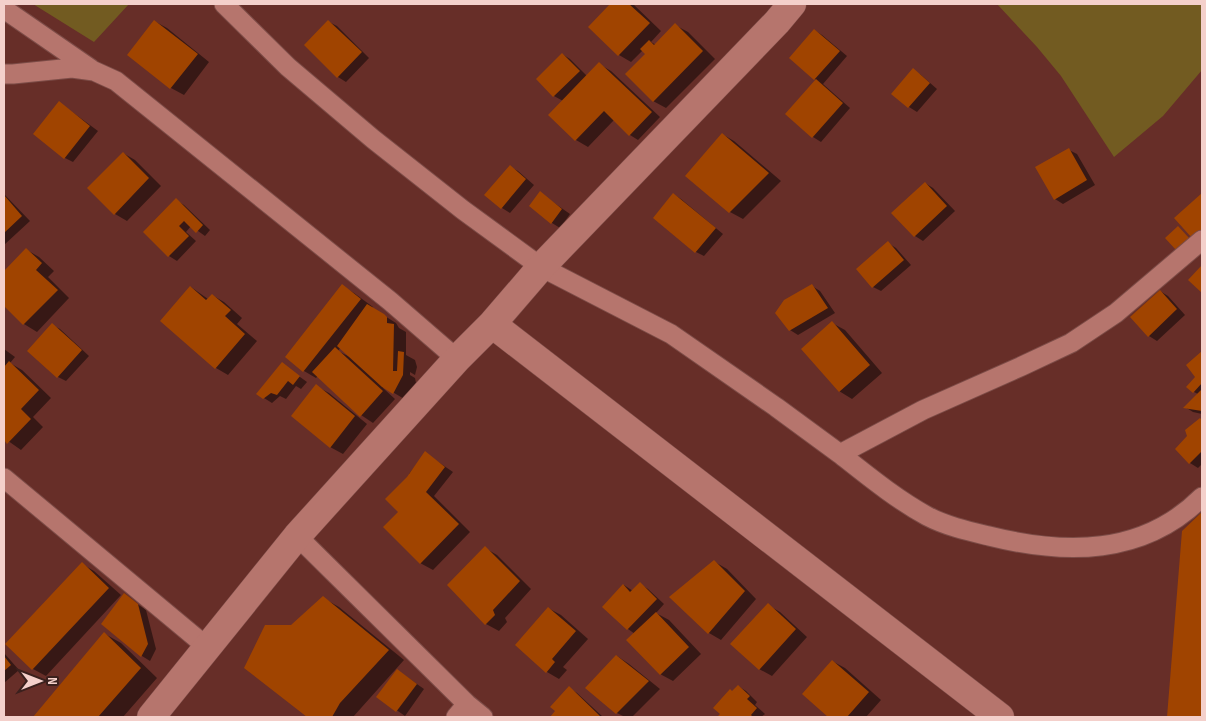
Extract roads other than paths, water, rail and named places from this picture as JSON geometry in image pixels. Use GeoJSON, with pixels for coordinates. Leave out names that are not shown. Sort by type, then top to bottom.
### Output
{"type":"FeatureCollection","features":[{"type":"Feature","properties":{"kind":"street"},"geometry":{"type":"LineString","coordinates":[[224,4],[288,67],[373,139],[463,210],[541,267],[671,334],[776,407],[900,500],[928,517],[962,530],[1018,544],[1060,548],[1095,547],[1136,539],[1159,530],[1187,512],[1202,497]]}},
{"type":"Feature","properties":{"kind":"street"},"geometry":{"type":"LineString","coordinates":[[151,717],[296,536],[456,359],[492,324],[541,267],[777,22],[792,4]]}},
{"type":"Feature","properties":{"kind":"street"},"geometry":{"type":"LineString","coordinates":[[4,9],[94,71],[116,81],[376,290],[456,359]]}},
{"type":"Feature","properties":{"kind":"street"},"geometry":{"type":"LineString","coordinates":[[4,74],[72,68],[94,71]]}},
{"type":"Feature","properties":{"kind":"street"},"geometry":{"type":"LineString","coordinates":[[840,454],[922,410],[1071,342],[1116,313],[1202,240]]}},
{"type":"Feature","properties":{"kind":"street"},"geometry":{"type":"LineString","coordinates":[[492,324],[1000,717]]}},
{"type":"Feature","properties":{"kind":"street"},"geometry":{"type":"LineString","coordinates":[[4,478],[207,647]]}},
{"type":"Feature","properties":{"kind":"street"},"geometry":{"type":"LineString","coordinates":[[296,536],[461,710],[483,717]]}}]}
